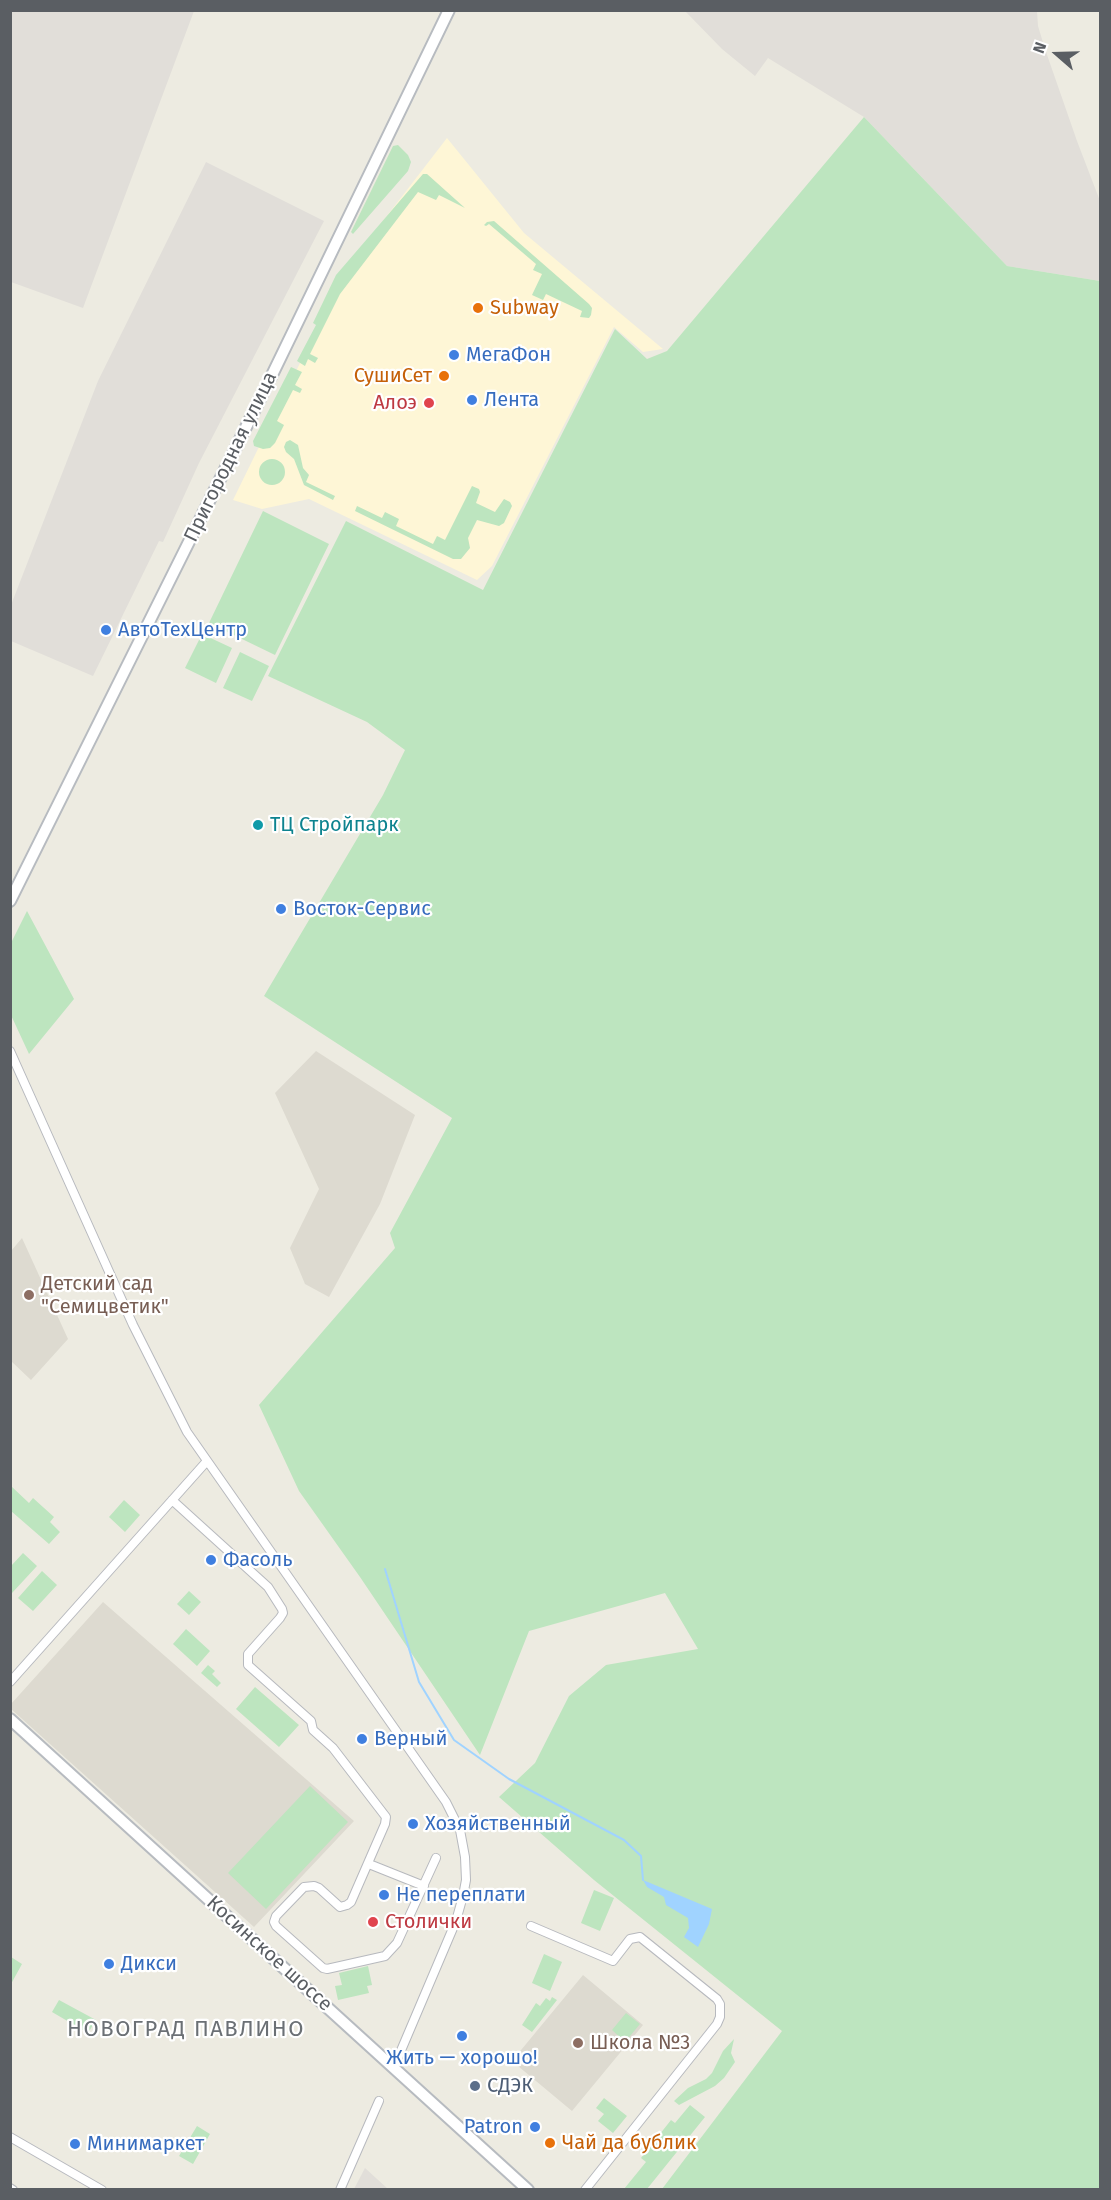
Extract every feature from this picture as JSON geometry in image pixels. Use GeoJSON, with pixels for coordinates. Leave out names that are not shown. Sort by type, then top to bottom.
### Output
{"type":"FeatureCollection","features":[{"type":"Feature","properties":{"kind":"street","name":"Пригородная улица"},"geometry":{"type":"LineString","coordinates":[[10,901],[268,383],[449,10]]}},
{"type":"Feature","properties":{"kind":"street"},"geometry":{"type":"LineString","coordinates":[[10,1051],[133,1325],[187,1432],[446,1802],[460,1830],[465,1857],[466,1880],[463,1896],[456,1921],[394,2067]]}},
{"type":"Feature","properties":{"kind":"street"},"geometry":{"type":"LineString","coordinates":[[10,1682],[207,1461]]}},
{"type":"Feature","properties":{"kind":"street"},"geometry":{"type":"LineString","coordinates":[[172,1500],[268,1587],[282,1609],[280,1618],[248,1654],[248,1665],[311,1721],[313,1730],[333,1748],[386,1817],[369,1864],[353,1899],[347,1905],[340,1906],[319,1888],[304,1887],[276,1916],[274,1922],[276,1926],[323,1968],[385,1956],[397,1943],[436,1858]]}},
{"type":"Feature","properties":{"kind":"street","name":"Косинское шоссе"},"geometry":{"type":"LineString","coordinates":[[10,1719],[528,2190]]}},
{"type":"Feature","properties":{"kind":"street"},"geometry":{"type":"LineString","coordinates":[[369,1864],[423,1886]]}},
{"type":"Feature","properties":{"kind":"street"},"geometry":{"type":"LineString","coordinates":[[531,1926],[613,1961],[630,1939],[640,1937],[717,1999],[720,2004],[721,2010],[717,2024],[585,2190]]}},
{"type":"Feature","properties":{"kind":"street"},"geometry":{"type":"LineString","coordinates":[[340,2190],[379,2101]]}},
{"type":"Feature","properties":{"kind":"street"},"geometry":{"type":"LineString","coordinates":[[10,2137],[102,2190]]}},
{"type":"Feature","properties":{"kind":"shaded area"},"geometry":{"type":"Polygon","coordinates":[[[10,11],[194,11],[83,308],[11,282],[10,11]]]}},
{"type":"Feature","properties":{"kind":"shaded area"},"geometry":{"type":"Polygon","coordinates":[[[685,11],[1037,11],[1038,26],[1045,49],[1100,201],[1100,281],[1007,266],[864,117],[768,58],[755,76],[722,49],[685,11]]]}},
{"type":"Feature","properties":{"kind":"shaded area"},"geometry":{"type":"Polygon","coordinates":[[[447,138],[524,233],[663,349],[643,352],[614,327],[492,566],[477,580],[309,499],[262,509],[233,500],[346,269],[447,138]]]}},
{"type":"Feature","properties":{"kind":"shaded area"},"geometry":{"type":"Polygon","coordinates":[[[206,162],[324,221],[199,463],[163,542],[159,541],[93,676],[11,641],[11,605],[98,381],[206,162]]]}},
{"type":"Feature","properties":{"kind":"shaded area"},"geometry":{"type":"Polygon","coordinates":[[[316,1051],[415,1115],[380,1204],[329,1297],[305,1284],[290,1248],[319,1189],[275,1093],[316,1051]]]}},
{"type":"Feature","properties":{"kind":"shaded area","name":"Детский сад \"Семицветик\""},"geometry":{"type":"Polygon","coordinates":[[[22,1238],[68,1339],[31,1380],[11,1361],[11,1251],[22,1238]]]}},
{"type":"Feature","properties":{"kind":"shaded area"},"geometry":{"type":"Polygon","coordinates":[[[103,1602],[354,1821],[254,1927],[11,1709],[11,1704],[103,1602]]]}},
{"type":"Feature","properties":{"kind":"shaded area","name":"Школа №3"},"geometry":{"type":"Polygon","coordinates":[[[583,1975],[643,2025],[572,2111],[512,2061],[583,1975]]]}},
{"type":"Feature","properties":{"kind":"shaded area"},"geometry":{"type":"Polygon","coordinates":[[[365,2168],[388,2189],[354,2189],[365,2168]]]}},
{"type":"Feature","properties":{"kind":"green space"},"geometry":{"type":"Polygon","coordinates":[[[864,117],[1007,266],[1100,281],[1100,2189],[662,2189],[782,2031],[594,1880],[499,1797],[535,1763],[569,1696],[606,1665],[698,1649],[665,1593],[529,1631],[480,1755],[299,1491],[259,1405],[395,1248],[390,1233],[452,1118],[264,996],[383,795],[405,750],[367,722],[268,676],[346,521],[483,590],[615,329],[647,359],[667,351],[864,117]]]}},
{"type":"Feature","properties":{"kind":"green space"},"geometry":{"type":"Polygon","coordinates":[[[398,145],[408,155],[411,162],[408,171],[353,234],[351,232],[393,146],[398,145]]]}},
{"type":"Feature","properties":{"kind":"green space"},"geometry":{"type":"Polygon","coordinates":[[[423,174],[427,174],[465,208],[439,195],[436,200],[418,192],[340,294],[310,354],[318,358],[315,363],[308,359],[305,366],[297,361],[316,325],[313,323],[336,275],[423,174]]]}},
{"type":"Feature","properties":{"kind":"green space"},"geometry":{"type":"Polygon","coordinates":[[[494,221],[589,304],[592,308],[589,318],[580,317],[582,311],[546,294],[543,300],[532,295],[542,274],[533,270],[536,264],[489,224],[484,225],[494,221]]]}},
{"type":"Feature","properties":{"kind":"green space"},"geometry":{"type":"Polygon","coordinates":[[[291,367],[302,372],[295,385],[302,389],[300,393],[293,390],[277,421],[284,425],[275,443],[270,448],[263,449],[254,446],[253,441],[291,367]]]}},
{"type":"Feature","properties":{"kind":"green space"},"geometry":{"type":"Polygon","coordinates":[[[290,440],[298,445],[303,468],[309,475],[306,482],[335,496],[333,500],[304,485],[294,459],[284,447],[290,440]]]}},
{"type":"Feature","properties":{"kind":"green space"},"geometry":{"type":"Polygon","coordinates":[[[272,459],[281,463],[285,472],[281,481],[272,485],[263,481],[259,472],[263,463],[272,459]]]}},
{"type":"Feature","properties":{"kind":"green space"},"geometry":{"type":"Polygon","coordinates":[[[472,486],[480,492],[476,503],[495,512],[504,499],[512,506],[504,523],[499,526],[477,520],[468,538],[470,548],[461,559],[453,559],[355,511],[357,506],[382,518],[385,512],[399,519],[396,526],[433,544],[437,536],[445,540],[472,486]]]}},
{"type":"Feature","properties":{"kind":"green space"},"geometry":{"type":"Polygon","coordinates":[[[263,511],[329,544],[275,655],[209,623],[263,511]]]}},
{"type":"Feature","properties":{"kind":"green space"},"geometry":{"type":"Polygon","coordinates":[[[202,634],[232,648],[216,683],[185,668],[202,634]]]}},
{"type":"Feature","properties":{"kind":"green space"},"geometry":{"type":"Polygon","coordinates":[[[240,652],[269,666],[252,701],[223,688],[240,652]]]}},
{"type":"Feature","properties":{"kind":"green space"},"geometry":{"type":"Polygon","coordinates":[[[27,911],[74,999],[29,1054],[10,1013],[11,943],[27,911]]]}},
{"type":"Feature","properties":{"kind":"green space"},"geometry":{"type":"Polygon","coordinates":[[[11,1486],[29,1503],[33,1498],[54,1517],[50,1522],[60,1532],[49,1544],[11,1511],[11,1486]]]}},
{"type":"Feature","properties":{"kind":"green space"},"geometry":{"type":"Polygon","coordinates":[[[124,1500],[140,1515],[125,1532],[109,1517],[124,1500]]]}},
{"type":"Feature","properties":{"kind":"green space"},"geometry":{"type":"Polygon","coordinates":[[[23,1553],[37,1566],[12,1593],[11,1566],[23,1553]]]}},
{"type":"Feature","properties":{"kind":"green space"},"geometry":{"type":"Polygon","coordinates":[[[42,1571],[57,1585],[33,1611],[18,1598],[42,1571]]]}},
{"type":"Feature","properties":{"kind":"green space"},"geometry":{"type":"Polygon","coordinates":[[[189,1591],[201,1602],[189,1615],[177,1604],[189,1591]]]}},
{"type":"Feature","properties":{"kind":"green space"},"geometry":{"type":"Polygon","coordinates":[[[186,1629],[210,1651],[197,1666],[173,1644],[186,1629]]]}},
{"type":"Feature","properties":{"kind":"green space"},"geometry":{"type":"Polygon","coordinates":[[[208,1665],[215,1671],[212,1674],[221,1683],[217,1687],[201,1673],[208,1665]]]}},
{"type":"Feature","properties":{"kind":"green space"},"geometry":{"type":"Polygon","coordinates":[[[255,1687],[299,1725],[279,1747],[236,1709],[255,1687]]]}},
{"type":"Feature","properties":{"kind":"green space"},"geometry":{"type":"Polygon","coordinates":[[[310,1786],[348,1822],[266,1909],[228,1873],[310,1786]]]}},
{"type":"Feature","properties":{"kind":"green space"},"geometry":{"type":"Polygon","coordinates":[[[594,1890],[614,1898],[600,1931],[581,1923],[594,1890]]]}},
{"type":"Feature","properties":{"kind":"green space"},"geometry":{"type":"Polygon","coordinates":[[[544,1954],[562,1962],[550,1991],[532,1983],[544,1954]]]}},
{"type":"Feature","properties":{"kind":"green space"},"geometry":{"type":"Polygon","coordinates":[[[11,1957],[22,1964],[11,1984],[11,1957]]]}},
{"type":"Feature","properties":{"kind":"green space"},"geometry":{"type":"Polygon","coordinates":[[[368,1966],[372,1985],[367,1986],[369,1993],[338,2000],[335,1986],[342,1985],[339,1973],[368,1966]]]}},
{"type":"Feature","properties":{"kind":"green space"},"geometry":{"type":"Polygon","coordinates":[[[552,1997],[557,2000],[532,2032],[522,2025],[536,2003],[540,2006],[546,1998],[550,2001],[552,1997]]]}},
{"type":"Feature","properties":{"kind":"green space"},"geometry":{"type":"Polygon","coordinates":[[[59,2000],[96,2020],[88,2033],[52,2012],[59,2000]]]}},
{"type":"Feature","properties":{"kind":"green space"},"geometry":{"type":"Polygon","coordinates":[[[626,2013],[640,2024],[625,2042],[612,2030],[626,2013]]]}},
{"type":"Feature","properties":{"kind":"green space"},"geometry":{"type":"Polygon","coordinates":[[[734,2039],[731,2053],[735,2062],[724,2078],[715,2086],[679,2105],[674,2101],[688,2088],[706,2079],[712,2073],[723,2051],[734,2039]]]}},
{"type":"Feature","properties":{"kind":"green space"},"geometry":{"type":"Polygon","coordinates":[[[604,2098],[627,2116],[613,2133],[598,2121],[604,2114],[596,2108],[604,2098]]]}},
{"type":"Feature","properties":{"kind":"green space"},"geometry":{"type":"Polygon","coordinates":[[[690,2105],[705,2117],[647,2189],[624,2189],[646,2162],[641,2158],[671,2120],[675,2123],[690,2105]]]}},
{"type":"Feature","properties":{"kind":"green space"},"geometry":{"type":"Polygon","coordinates":[[[197,2126],[210,2134],[193,2164],[179,2156],[197,2126]]]}},
{"type":"Feature","properties":{"kind":"water"},"geometry":{"type":"Polygon","coordinates":[[[643,1880],[712,1909],[709,1924],[698,1947],[684,1937],[689,1928],[688,1918],[666,1905],[664,1897],[647,1887],[643,1880]]]}},
{"type":"Feature","properties":{"kind":"waterway"},"geometry":{"type":"LineString","coordinates":[[385,1569],[419,1682],[454,1740],[509,1779],[624,1840],[641,1856],[643,1880]]}},
{"type":"Feature","properties":{"kind":"place","name":"Subway"},"geometry":{"type":"Point","coordinates":[478,308]}},
{"type":"Feature","properties":{"kind":"place","name":"МегаФон"},"geometry":{"type":"Point","coordinates":[454,355]}},
{"type":"Feature","properties":{"kind":"place","name":"СушиСет"},"geometry":{"type":"Point","coordinates":[444,376]}},
{"type":"Feature","properties":{"kind":"place","name":"Лента"},"geometry":{"type":"Point","coordinates":[472,400]}},
{"type":"Feature","properties":{"kind":"place","name":"Алоэ"},"geometry":{"type":"Point","coordinates":[429,403]}},
{"type":"Feature","properties":{"kind":"place","name":"АвтоТехЦентр"},"geometry":{"type":"Point","coordinates":[106,630]}},
{"type":"Feature","properties":{"kind":"place","name":"ТЦ Стройпарк"},"geometry":{"type":"Point","coordinates":[258,825]}},
{"type":"Feature","properties":{"kind":"place","name":"Восток-Сервис"},"geometry":{"type":"Point","coordinates":[281,909]}},
{"type":"Feature","properties":{"kind":"place","name":"Детский сад \"Семицветик\""},"geometry":{"type":"Point","coordinates":[29,1295]}},
{"type":"Feature","properties":{"kind":"place","name":"Фасоль"},"geometry":{"type":"Point","coordinates":[211,1560]}},
{"type":"Feature","properties":{"kind":"place","name":"Верный"},"geometry":{"type":"Point","coordinates":[362,1739]}},
{"type":"Feature","properties":{"kind":"place","name":"Хозяйственный"},"geometry":{"type":"Point","coordinates":[413,1824]}},
{"type":"Feature","properties":{"kind":"place","name":"Не переплати"},"geometry":{"type":"Point","coordinates":[384,1895]}},
{"type":"Feature","properties":{"kind":"place","name":"Столички"},"geometry":{"type":"Point","coordinates":[373,1922]}},
{"type":"Feature","properties":{"kind":"place","name":"Дикси"},"geometry":{"type":"Point","coordinates":[109,1964]}},
{"type":"Feature","properties":{"kind":"place","name":"Жить — хорошо!"},"geometry":{"type":"Point","coordinates":[462,2036]}},
{"type":"Feature","properties":{"kind":"place","name":"Школа №3"},"geometry":{"type":"Point","coordinates":[578,2043]}},
{"type":"Feature","properties":{"kind":"place","name":"СДЭК"},"geometry":{"type":"Point","coordinates":[475,2086]}},
{"type":"Feature","properties":{"kind":"place","name":"Patron"},"geometry":{"type":"Point","coordinates":[535,2127]}},
{"type":"Feature","properties":{"kind":"place","name":"Чай да бублик"},"geometry":{"type":"Point","coordinates":[550,2143]}},
{"type":"Feature","properties":{"kind":"place","name":"Минимаркет"},"geometry":{"type":"Point","coordinates":[75,2144]}},
{"type":"Feature","properties":{"kind":"district","name":"НОВОГРАД ПАВЛИНО"},"geometry":{"type":"Point","coordinates":[186,2030]}}]}
